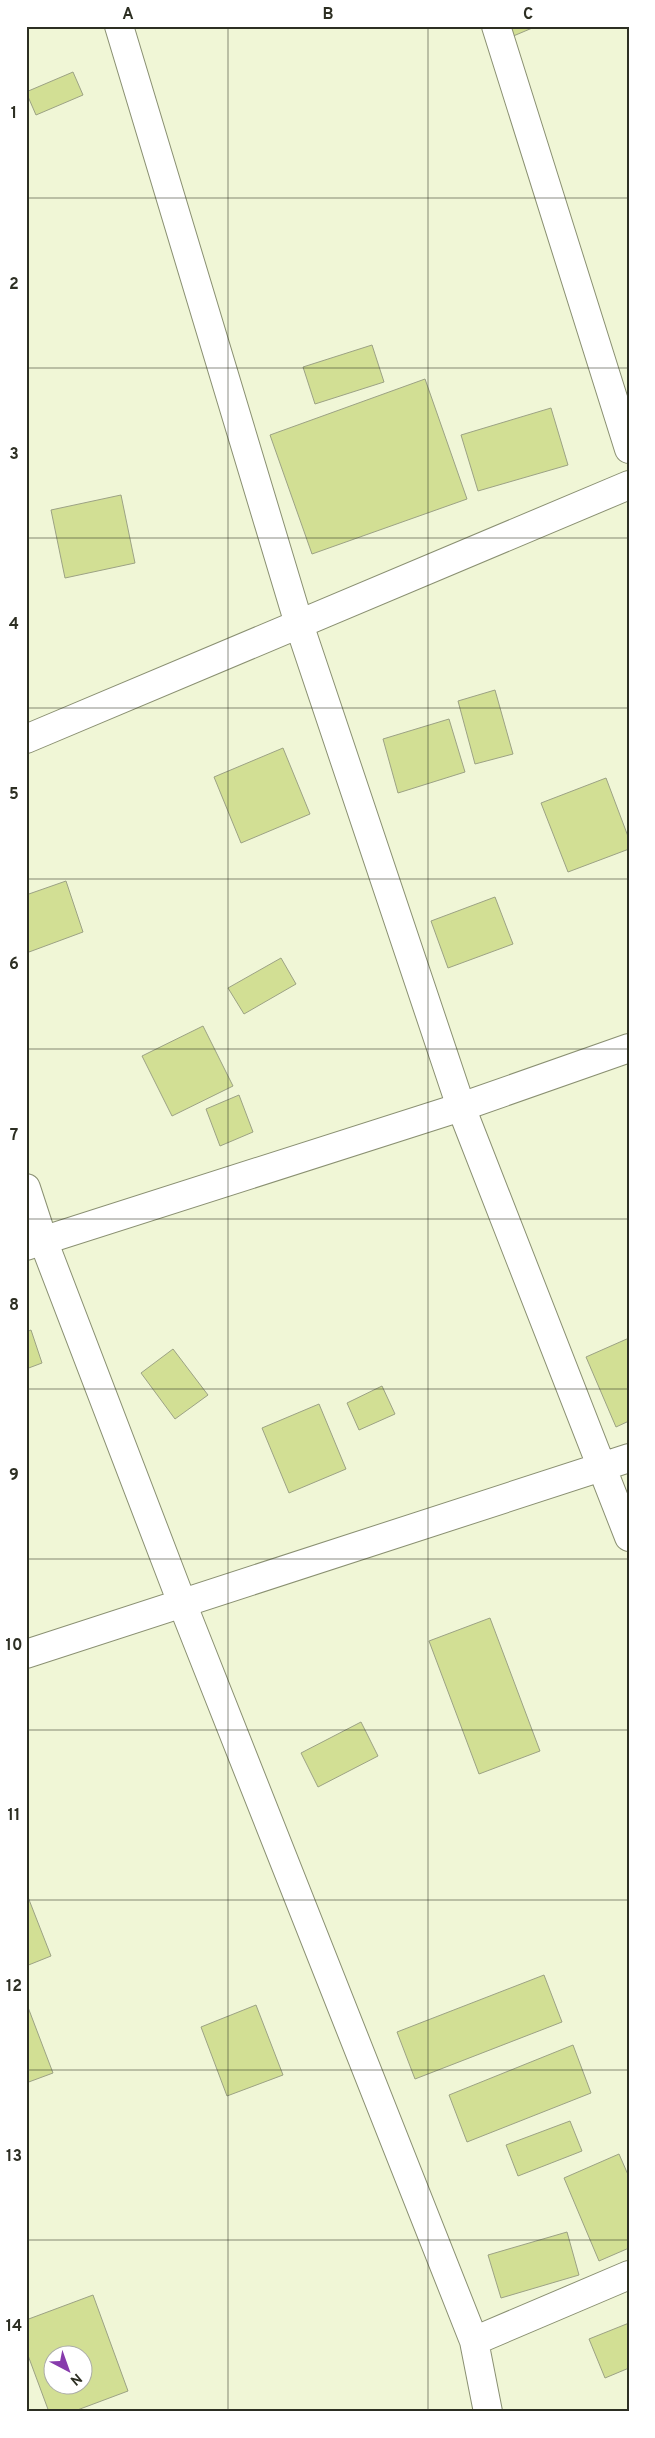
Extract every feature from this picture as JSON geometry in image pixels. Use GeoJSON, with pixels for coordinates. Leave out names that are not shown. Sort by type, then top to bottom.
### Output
{"type":"FeatureCollection","features":[{"type":"Feature","properties":{"kind":"street"},"geometry":{"type":"LineString","coordinates":[[120,26],[299,624],[461,1107],[629,1537]]}},
{"type":"Feature","properties":{"kind":"street"},"geometry":{"type":"LineString","coordinates":[[496,26],[629,449]]}},
{"type":"Feature","properties":{"kind":"street"},"geometry":{"type":"LineString","coordinates":[[26,739],[629,485]]}},
{"type":"Feature","properties":{"kind":"street"},"geometry":{"type":"LineString","coordinates":[[35,1243],[461,1107],[629,1048]]}},
{"type":"Feature","properties":{"kind":"street"},"geometry":{"type":"LineString","coordinates":[[26,1188],[35,1243],[182,1604],[474,2341],[488,2412]]}},
{"type":"Feature","properties":{"kind":"street"},"geometry":{"type":"LineString","coordinates":[[26,1654],[629,1458]]}},
{"type":"Feature","properties":{"kind":"street"},"geometry":{"type":"LineString","coordinates":[[474,2341],[629,2275]]}},
{"type":"Feature","properties":{"kind":"building"},"geometry":{"type":"Polygon","coordinates":[[[507,26],[537,26],[511,37],[507,26]]]}},
{"type":"Feature","properties":{"kind":"building"},"geometry":{"type":"Polygon","coordinates":[[[73,72],[83,95],[36,115],[26,92],[73,72]]]}},
{"type":"Feature","properties":{"kind":"building"},"geometry":{"type":"Polygon","coordinates":[[[372,345],[384,382],[315,404],[303,367],[372,345]]]}},
{"type":"Feature","properties":{"kind":"building"},"geometry":{"type":"Polygon","coordinates":[[[425,379],[467,499],[312,554],[270,435],[425,379]]]}},
{"type":"Feature","properties":{"kind":"building"},"geometry":{"type":"Polygon","coordinates":[[[551,408],[568,465],[478,491],[461,435],[551,408]]]}},
{"type":"Feature","properties":{"kind":"building"},"geometry":{"type":"Polygon","coordinates":[[[121,495],[135,563],[65,578],[51,510],[121,495]]]}},
{"type":"Feature","properties":{"kind":"building"},"geometry":{"type":"Polygon","coordinates":[[[495,690],[513,754],[475,764],[458,701],[495,690]]]}},
{"type":"Feature","properties":{"kind":"building"},"geometry":{"type":"Polygon","coordinates":[[[449,719],[465,772],[398,793],[383,739],[449,719]]]}},
{"type":"Feature","properties":{"kind":"building"},"geometry":{"type":"Polygon","coordinates":[[[283,748],[310,814],[241,843],[214,777],[283,748]]]}},
{"type":"Feature","properties":{"kind":"building"},"geometry":{"type":"Polygon","coordinates":[[[606,778],[629,839],[629,849],[568,872],[541,803],[606,778]]]}},
{"type":"Feature","properties":{"kind":"building"},"geometry":{"type":"Polygon","coordinates":[[[66,881],[83,932],[29,952],[26,944],[26,895],[66,881]]]}},
{"type":"Feature","properties":{"kind":"building"},"geometry":{"type":"Polygon","coordinates":[[[495,897],[513,944],[448,968],[431,921],[495,897]]]}},
{"type":"Feature","properties":{"kind":"building"},"geometry":{"type":"Polygon","coordinates":[[[281,958],[296,984],[244,1014],[228,988],[281,958]]]}},
{"type":"Feature","properties":{"kind":"building"},"geometry":{"type":"Polygon","coordinates":[[[203,1026],[233,1086],[172,1116],[142,1056],[203,1026]]]}},
{"type":"Feature","properties":{"kind":"building"},"geometry":{"type":"Polygon","coordinates":[[[239,1095],[253,1132],[220,1146],[206,1109],[239,1095]]]}},
{"type":"Feature","properties":{"kind":"building"},"geometry":{"type":"Polygon","coordinates":[[[31,1330],[42,1363],[26,1369],[26,1332],[31,1330]]]}},
{"type":"Feature","properties":{"kind":"building"},"geometry":{"type":"Polygon","coordinates":[[[629,1338],[629,1421],[616,1427],[586,1357],[629,1338]]]}},
{"type":"Feature","properties":{"kind":"building"},"geometry":{"type":"Polygon","coordinates":[[[173,1349],[208,1395],[175,1419],[141,1373],[173,1349]]]}},
{"type":"Feature","properties":{"kind":"building"},"geometry":{"type":"Polygon","coordinates":[[[382,1386],[395,1414],[359,1430],[347,1403],[382,1386]]]}},
{"type":"Feature","properties":{"kind":"building"},"geometry":{"type":"Polygon","coordinates":[[[319,1404],[346,1469],[289,1493],[262,1428],[319,1404]]]}},
{"type":"Feature","properties":{"kind":"building"},"geometry":{"type":"Polygon","coordinates":[[[490,1618],[540,1751],[479,1774],[429,1641],[490,1618]]]}},
{"type":"Feature","properties":{"kind":"building"},"geometry":{"type":"Polygon","coordinates":[[[361,1722],[378,1756],[318,1787],[301,1753],[361,1722]]]}},
{"type":"Feature","properties":{"kind":"building"},"geometry":{"type":"Polygon","coordinates":[[[26,1892],[51,1956],[26,1966],[26,1892]]]}},
{"type":"Feature","properties":{"kind":"building"},"geometry":{"type":"Polygon","coordinates":[[[544,1975],[562,2022],[415,2079],[397,2032],[544,1975]]]}},
{"type":"Feature","properties":{"kind":"building"},"geometry":{"type":"Polygon","coordinates":[[[26,2002],[53,2073],[26,2083],[26,2002]]]}},
{"type":"Feature","properties":{"kind":"building"},"geometry":{"type":"Polygon","coordinates":[[[256,2005],[283,2075],[227,2096],[201,2027],[256,2005]]]}},
{"type":"Feature","properties":{"kind":"building"},"geometry":{"type":"Polygon","coordinates":[[[573,2045],[591,2093],[467,2142],[449,2095],[573,2045]]]}},
{"type":"Feature","properties":{"kind":"building"},"geometry":{"type":"Polygon","coordinates":[[[570,2121],[582,2151],[518,2176],[506,2145],[570,2121]]]}},
{"type":"Feature","properties":{"kind":"building"},"geometry":{"type":"Polygon","coordinates":[[[619,2154],[629,2177],[629,2248],[599,2261],[564,2178],[619,2154]]]}},
{"type":"Feature","properties":{"kind":"building"},"geometry":{"type":"Polygon","coordinates":[[[567,2232],[579,2275],[501,2298],[488,2255],[567,2232]]]}},
{"type":"Feature","properties":{"kind":"building"},"geometry":{"type":"Polygon","coordinates":[[[93,2295],[128,2391],[72,2412],[49,2412],[43,2396],[92,2396],[92,2346],[42,2346],[42,2393],[26,2350],[26,2320],[93,2295]]]}},
{"type":"Feature","properties":{"kind":"building"},"geometry":{"type":"Polygon","coordinates":[[[629,2323],[629,2368],[605,2378],[589,2339],[629,2323]]]}}]}
